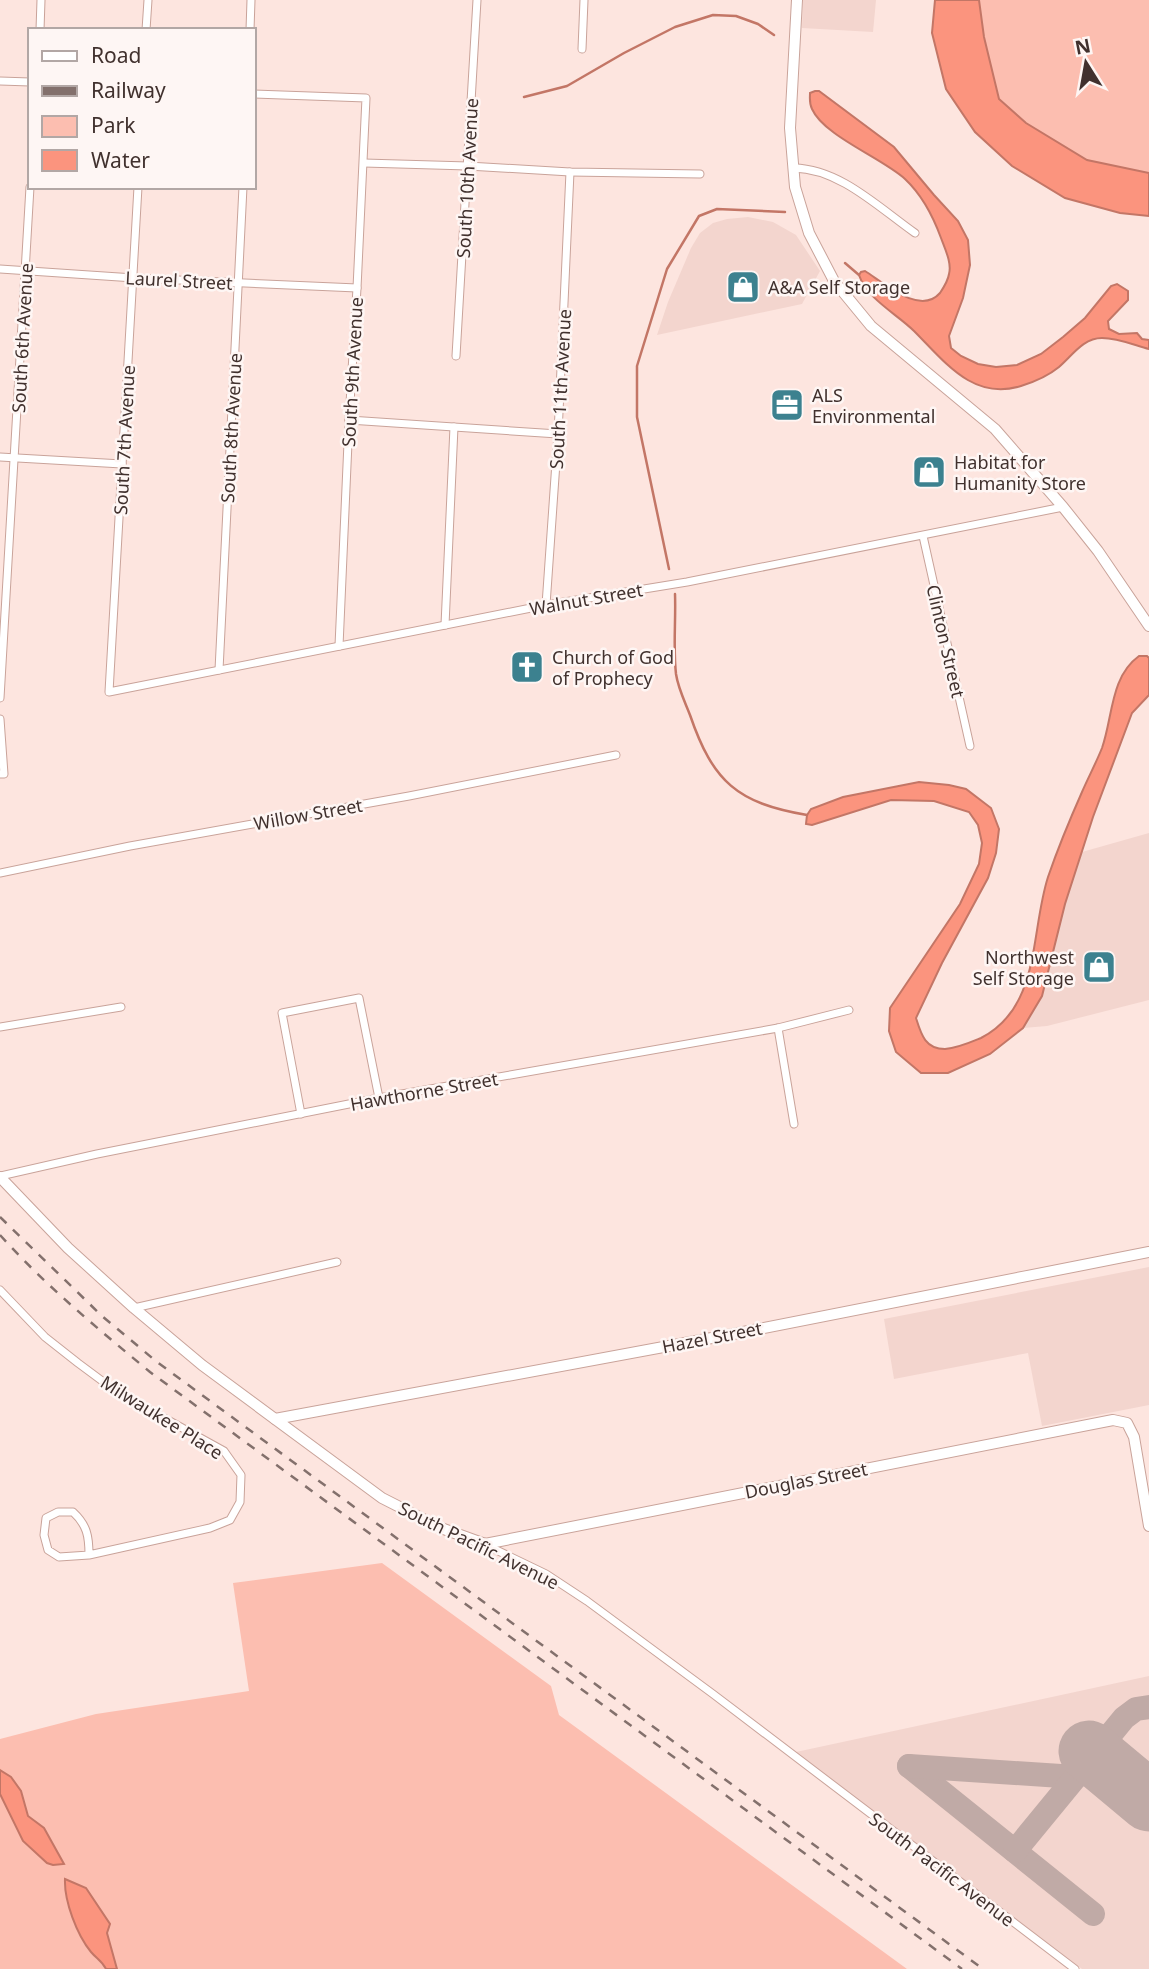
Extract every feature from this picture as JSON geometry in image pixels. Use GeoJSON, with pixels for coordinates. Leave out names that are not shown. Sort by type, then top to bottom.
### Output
{"type":"FeatureCollection","features":[{"type":"Feature","properties":{"kind":"street"},"geometry":{"type":"LineString","coordinates":[[40,28],[41,0]]}},
{"type":"Feature","properties":{"kind":"street"},"geometry":{"type":"LineString","coordinates":[[146,28],[148,0]]}},
{"type":"Feature","properties":{"kind":"street"},"geometry":{"type":"LineString","coordinates":[[250,28],[251,0]]}},
{"type":"Feature","properties":{"kind":"street","name":"South 10th Avenue"},"geometry":{"type":"LineString","coordinates":[[456,355],[477,0]]}},
{"type":"Feature","properties":{"kind":"street"},"geometry":{"type":"LineString","coordinates":[[582,49],[584,0]]}},
{"type":"Feature","properties":{"kind":"street"},"geometry":{"type":"LineString","coordinates":[[796,0],[790,128],[795,187],[808,233],[834,281],[871,326],[995,429],[1098,551],[1149,626]]}},
{"type":"Feature","properties":{"kind":"street"},"geometry":{"type":"LineString","coordinates":[[0,81],[28,82]]}},
{"type":"Feature","properties":{"kind":"street","name":"South 9th Avenue"},"geometry":{"type":"LineString","coordinates":[[256,94],[366,98],[348,420],[339,646]]}},
{"type":"Feature","properties":{"kind":"street"},"geometry":{"type":"LineString","coordinates":[[364,163],[570,172],[700,174]]}},
{"type":"Feature","properties":{"kind":"street"},"geometry":{"type":"LineString","coordinates":[[794,169],[827,174],[849,186],[915,233]]}},
{"type":"Feature","properties":{"kind":"street","name":"South 11th Avenue"},"geometry":{"type":"LineString","coordinates":[[546,605],[558,433],[570,172]]}},
{"type":"Feature","properties":{"kind":"street","name":"South 6th Avenue"},"geometry":{"type":"LineString","coordinates":[[0,698],[30,189]]}},
{"type":"Feature","properties":{"kind":"street","name":"South 7th Avenue"},"geometry":{"type":"LineString","coordinates":[[109,692],[138,189]]}},
{"type":"Feature","properties":{"kind":"street","name":"South 8th Avenue"},"geometry":{"type":"LineString","coordinates":[[219,670],[243,189]]}},
{"type":"Feature","properties":{"kind":"street","name":"Laurel Street"},"geometry":{"type":"LineString","coordinates":[[0,269],[238,284],[357,288]]}},
{"type":"Feature","properties":{"kind":"street"},"geometry":{"type":"LineString","coordinates":[[348,420],[558,433]]}},
{"type":"Feature","properties":{"kind":"street"},"geometry":{"type":"LineString","coordinates":[[445,625],[454,427]]}},
{"type":"Feature","properties":{"kind":"street"},"geometry":{"type":"LineString","coordinates":[[0,457],[122,464]]}},
{"type":"Feature","properties":{"kind":"street","name":"Walnut Street"},"geometry":{"type":"LineString","coordinates":[[109,692],[546,605],[687,582],[1063,507]]}},
{"type":"Feature","properties":{"kind":"street","name":"Clinton Street"},"geometry":{"type":"LineString","coordinates":[[923,536],[970,746]]}},
{"type":"Feature","properties":{"kind":"street"},"geometry":{"type":"LineString","coordinates":[[0,719],[2,774]]}},
{"type":"Feature","properties":{"kind":"street","name":"Willow Street"},"geometry":{"type":"LineString","coordinates":[[0,873],[616,755]]}},
{"type":"Feature","properties":{"kind":"street"},"geometry":{"type":"LineString","coordinates":[[301,1114],[282,1013],[359,998],[379,1098]]}},
{"type":"Feature","properties":{"kind":"street"},"geometry":{"type":"LineString","coordinates":[[0,1027],[121,1007]]}},
{"type":"Feature","properties":{"kind":"street","name":"Hawthorne Street"},"geometry":{"type":"LineString","coordinates":[[0,1177],[97,1154],[379,1098],[778,1028],[849,1010]]}},
{"type":"Feature","properties":{"kind":"street"},"geometry":{"type":"LineString","coordinates":[[778,1028],[794,1124]]}},
{"type":"Feature","properties":{"kind":"street","name":"South Pacific Avenue"},"geometry":{"type":"LineString","coordinates":[[0,1177],[68,1248],[134,1308],[202,1365],[382,1498],[441,1528],[485,1544],[546,1574],[587,1601],[1075,1969]]}},
{"type":"Feature","properties":{"kind":"street","name":"Hazel Street"},"geometry":{"type":"LineString","coordinates":[[275,1419],[728,1335],[1149,1252]]}},
{"type":"Feature","properties":{"kind":"street"},"geometry":{"type":"LineString","coordinates":[[134,1308],[337,1262]]}},
{"type":"Feature","properties":{"kind":"street","name":"Milwaukee Place"},"geometry":{"type":"LineString","coordinates":[[0,1290],[45,1337],[78,1363],[117,1392],[224,1451],[241,1475],[240,1502],[230,1520],[210,1528],[89,1555]]}},
{"type":"Feature","properties":{"kind":"street","name":"Douglas Street"},"geometry":{"type":"LineString","coordinates":[[485,1544],[1113,1420],[1127,1423],[1134,1437],[1149,1526]]}},
{"type":"Feature","properties":{"kind":"street"},"geometry":{"type":"LineString","coordinates":[[58,1512],[73,1512],[83,1521],[89,1538],[89,1555],[59,1557],[48,1550],[44,1535],[46,1518],[58,1512]]}},
{"type":"Feature","properties":{"kind":"shaded area"},"geometry":{"type":"Polygon","coordinates":[[[803,0],[876,0],[873,32],[802,28],[803,0]]]}},
{"type":"Feature","properties":{"kind":"shaded area","name":"A&A Self Storage"},"geometry":{"type":"Polygon","coordinates":[[[748,217],[773,222],[796,235],[820,271],[802,304],[657,335],[668,302],[700,233],[713,223],[748,217]]]}},
{"type":"Feature","properties":{"kind":"shaded area"},"geometry":{"type":"Polygon","coordinates":[[[1149,833],[1149,1000],[1047,1026],[1023,1028],[1042,995],[1065,904],[1082,852],[1149,833]]]}},
{"type":"Feature","properties":{"kind":"shaded area"},"geometry":{"type":"Polygon","coordinates":[[[1149,1267],[1149,1405],[1042,1426],[1028,1353],[894,1379],[884,1319],[1149,1267]]]}},
{"type":"Feature","properties":{"kind":"shaded area"},"geometry":{"type":"Polygon","coordinates":[[[1149,1676],[1149,1969],[1082,1969],[796,1752],[1149,1676]]]}},
{"type":"Feature","properties":{"kind":"green space"},"geometry":{"type":"Polygon","coordinates":[[[979,0],[1149,0],[1149,173],[1087,160],[1026,123],[999,99],[984,37],[979,0]]]}},
{"type":"Feature","properties":{"kind":"green space"},"geometry":{"type":"Polygon","coordinates":[[[382,1563],[551,1686],[559,1715],[907,1969],[0,1969],[0,1739],[96,1714],[249,1691],[233,1583],[382,1563]]]}},
{"type":"Feature","properties":{"kind":"water"},"geometry":{"type":"Polygon","coordinates":[[[935,0],[979,0],[984,37],[999,99],[1026,123],[1087,160],[1149,173],[1149,216],[1120,213],[1065,198],[1012,166],[975,132],[946,89],[932,33],[935,0]]]}},
{"type":"Feature","properties":{"kind":"water"},"geometry":{"type":"Polygon","coordinates":[[[819,91],[894,147],[958,221],[968,240],[970,265],[963,298],[949,336],[951,348],[961,356],[978,364],[996,367],[1017,365],[1041,354],[1085,318],[1111,286],[1117,284],[1128,291],[1128,300],[1108,321],[1109,329],[1119,334],[1137,333],[1142,339],[1149,340],[1149,349],[1114,339],[1095,339],[1083,344],[1046,376],[1021,386],[1004,389],[988,388],[961,376],[875,299],[859,275],[865,271],[912,299],[923,301],[940,293],[948,279],[950,265],[931,214],[905,179],[818,119],[810,103],[810,93],[819,91]]]}},
{"type":"Feature","properties":{"kind":"water"},"geometry":{"type":"Polygon","coordinates":[[[1139,656],[1149,658],[1149,695],[1132,713],[1093,817],[1065,904],[1042,996],[1023,1028],[990,1054],[948,1073],[921,1073],[896,1052],[889,1031],[890,1008],[960,904],[979,864],[982,843],[978,825],[969,812],[934,801],[891,800],[812,825],[806,824],[807,815],[811,809],[843,797],[919,782],[966,789],[991,808],[999,829],[996,853],[988,878],[916,1018],[925,1040],[938,1048],[954,1048],[981,1038],[1000,1024],[1014,1008],[1024,988],[1048,877],[1102,748],[1117,686],[1139,656]]]}},
{"type":"Feature","properties":{"kind":"water"},"geometry":{"type":"Polygon","coordinates":[[[0,1770],[11,1777],[21,1791],[28,1816],[44,1828],[64,1864],[47,1863],[23,1841],[0,1794],[0,1770]]]}},
{"type":"Feature","properties":{"kind":"water"},"geometry":{"type":"Polygon","coordinates":[[[65,1879],[86,1888],[110,1924],[107,1933],[117,1969],[106,1969],[81,1937],[69,1907],[65,1879]]]}},
{"type":"Feature","properties":{"kind":"waterway"},"geometry":{"type":"LineString","coordinates":[[524,97],[567,86],[675,27],[713,15],[736,16],[758,24],[774,35]]}},
{"type":"Feature","properties":{"kind":"waterway"},"geometry":{"type":"LineString","coordinates":[[669,569],[637,417],[637,366],[667,269],[699,216],[717,209],[785,212]]}},
{"type":"Feature","properties":{"kind":"waterway"},"geometry":{"type":"LineString","coordinates":[[845,263],[859,275]]}},
{"type":"Feature","properties":{"kind":"waterway"},"geometry":{"type":"LineString","coordinates":[[675,594],[677,679],[708,757],[731,786],[745,796],[762,804],[807,815]]}},
{"type":"Feature","properties":{"kind":"taxiway"},"geometry":{"type":"LineString","coordinates":[[1015,1851],[1124,1718],[1136,1709],[1149,1707]]}},
{"type":"Feature","properties":{"kind":"taxiway"},"geometry":{"type":"LineString","coordinates":[[909,1766],[1093,1914]]}},
{"type":"Feature","properties":{"kind":"taxiway"},"geometry":{"type":"LineString","coordinates":[[909,1766],[1076,1777]]}},
{"type":"Feature","properties":{"kind":"runway"},"geometry":{"type":"LineString","coordinates":[[1089,1751],[1149,1801]]}},
{"type":"Feature","properties":{"kind":"railway"},"geometry":{"type":"LineString","coordinates":[[0,1217],[102,1316],[157,1362],[983,1969]]}},
{"type":"Feature","properties":{"kind":"railway"},"geometry":{"type":"LineString","coordinates":[[0,1235],[54,1289],[150,1372],[962,1969]]}},
{"type":"Feature","properties":{"kind":"place","name":"A&A Self Storage"},"geometry":{"type":"Point","coordinates":[743,287]}},
{"type":"Feature","properties":{"kind":"place","name":"ALS Environmental"},"geometry":{"type":"Point","coordinates":[787,405]}},
{"type":"Feature","properties":{"kind":"place","name":"Habitat for Humanity Store"},"geometry":{"type":"Point","coordinates":[929,472]}},
{"type":"Feature","properties":{"kind":"place","name":"Church of God of Prophecy"},"geometry":{"type":"Point","coordinates":[527,667]}},
{"type":"Feature","properties":{"kind":"place","name":"Northwest Self Storage"},"geometry":{"type":"Point","coordinates":[1099,967]}}]}
